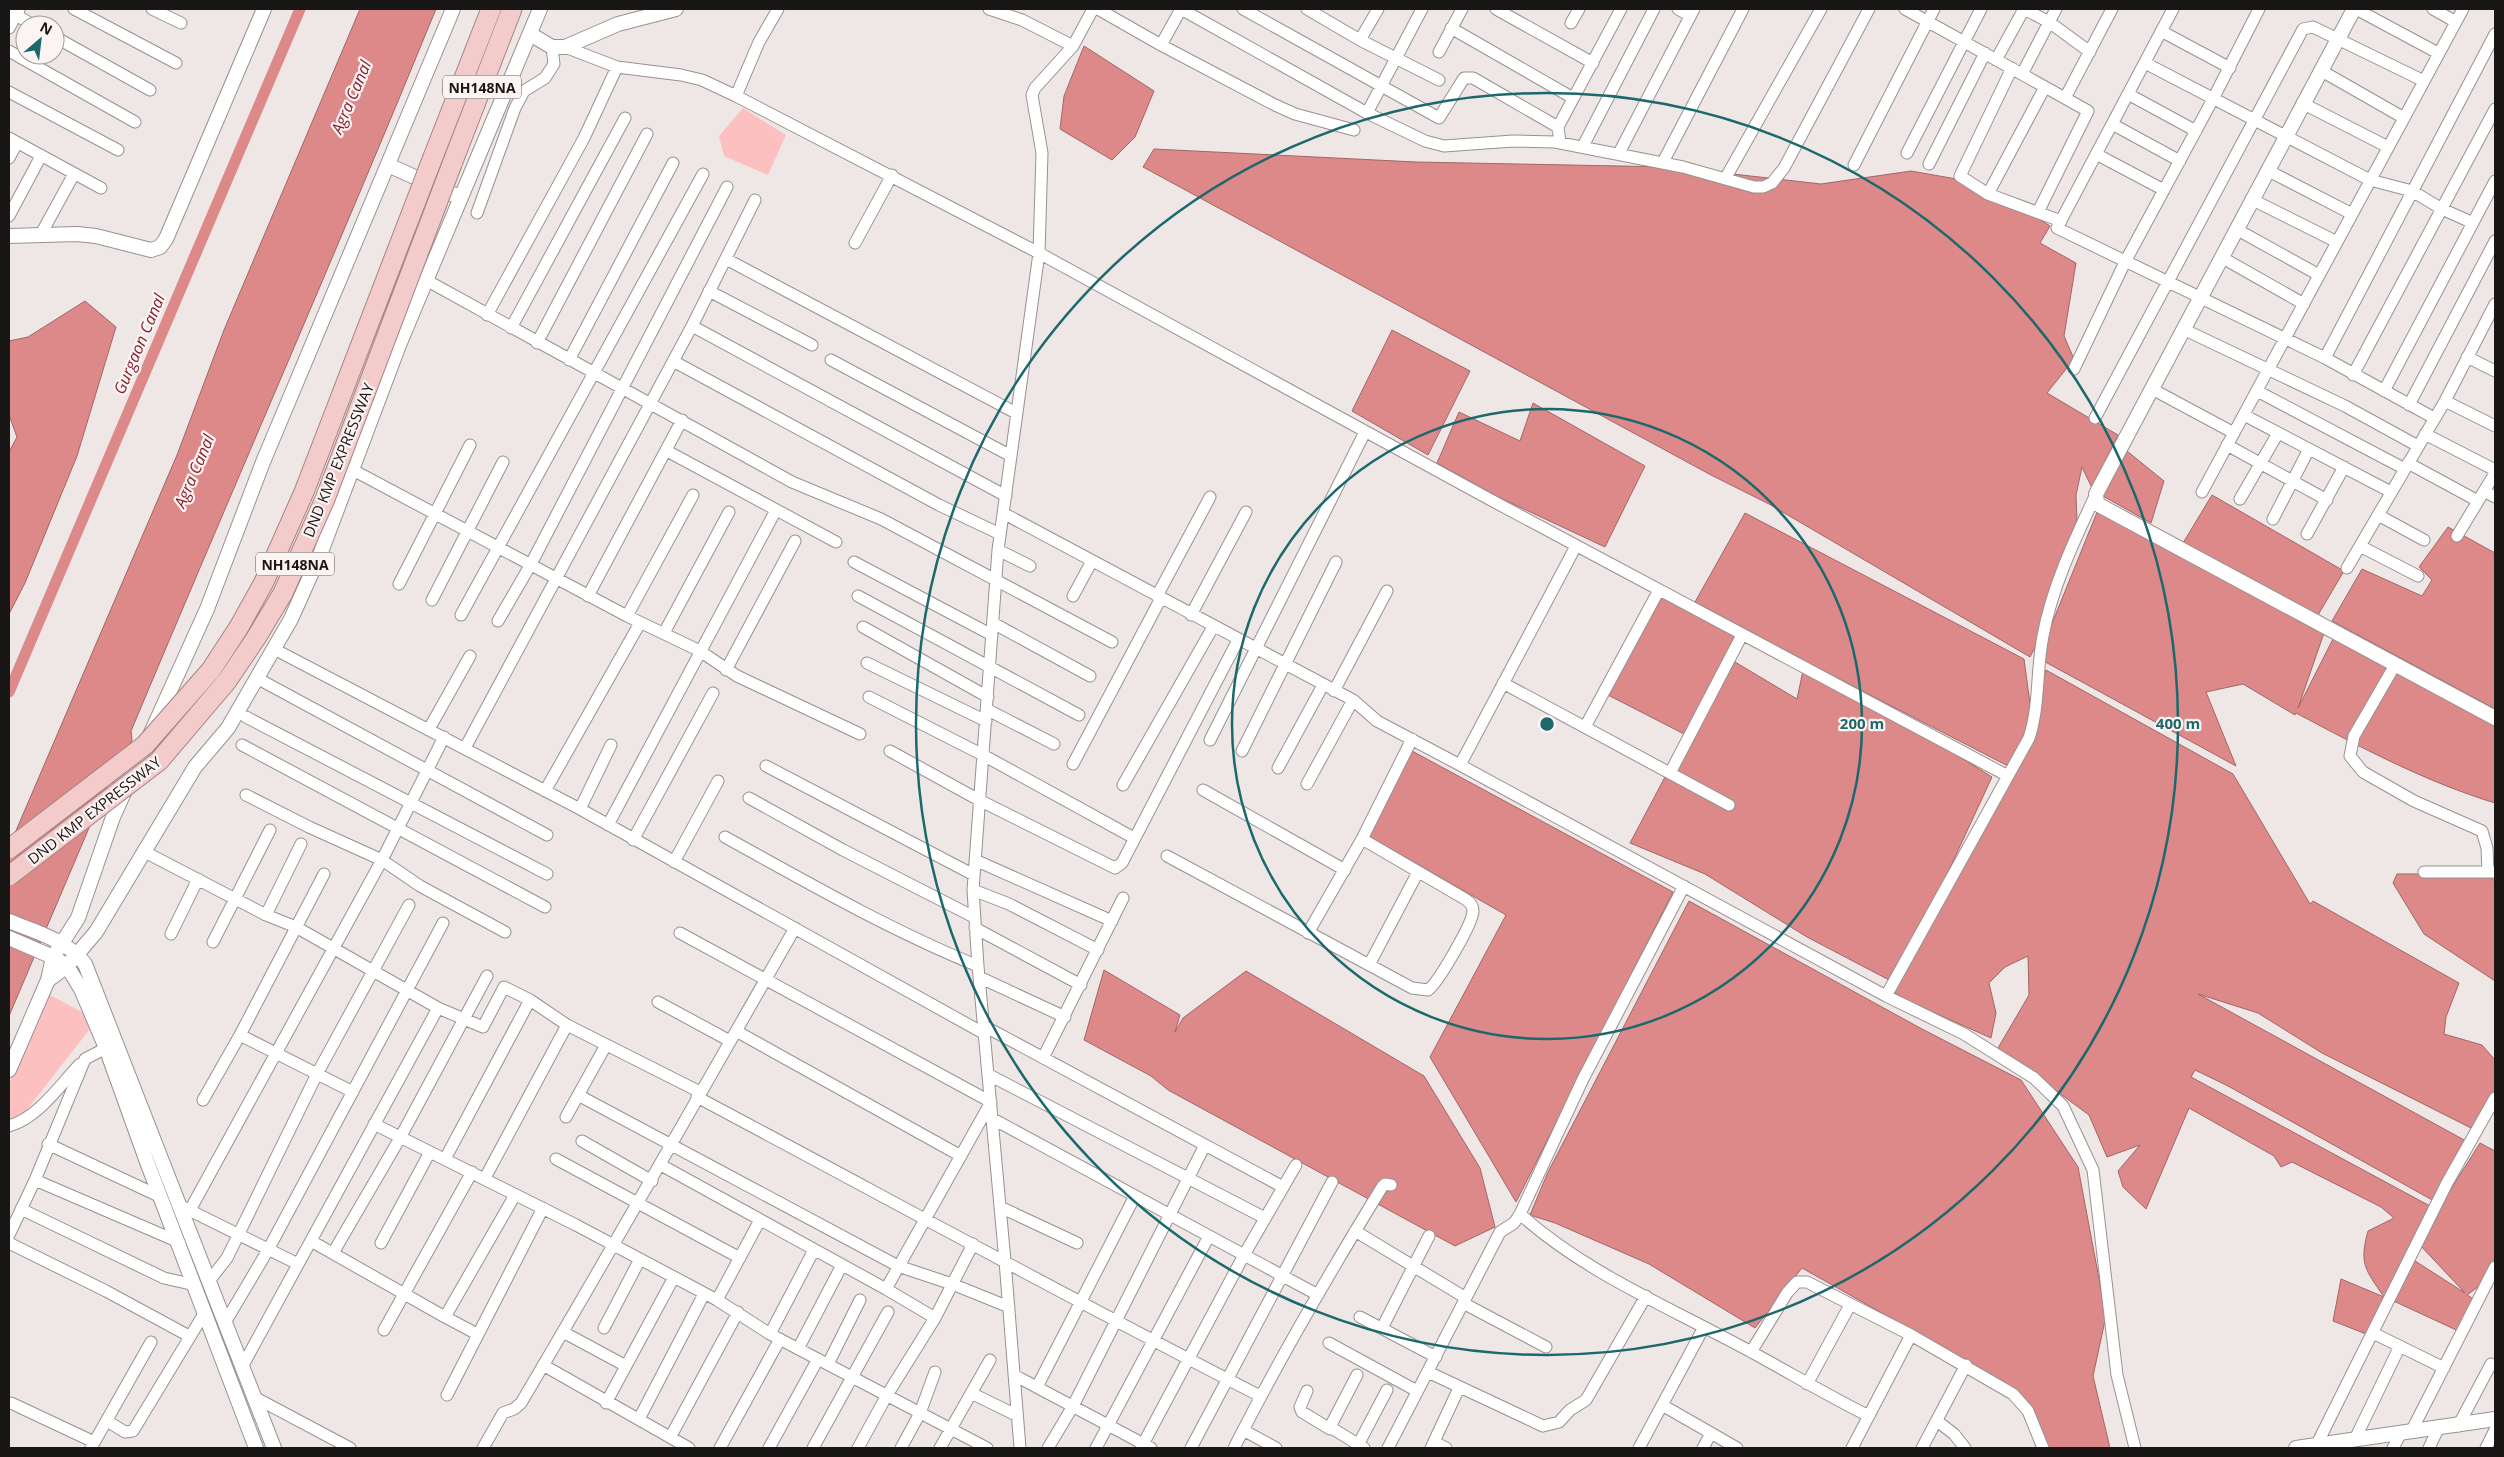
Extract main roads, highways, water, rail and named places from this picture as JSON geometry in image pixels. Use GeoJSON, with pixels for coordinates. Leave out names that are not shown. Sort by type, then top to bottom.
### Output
{"type":"FeatureCollection","features":[{"type":"Feature","properties":{"kind":"highway","name":"DND KMP EXPRESSWAY"},"geometry":{"type":"LineString","coordinates":[[9,849],[145,745],[211,670],[239,627],[264,582],[304,492],[491,9]]}},
{"type":"Feature","properties":{"kind":"highway","name":"DND KMP EXPRESSWAY"},"geometry":{"type":"LineString","coordinates":[[9,876],[159,761],[227,681],[256,638],[282,593],[325,499],[512,9]]}},
{"type":"Feature","properties":{"kind":"water","name":"Agra Canal"},"geometry":{"type":"Polygon","coordinates":[[[360,9],[436,9],[131,731],[132,740],[113,783],[109,781],[9,1016],[9,847],[177,455],[224,330],[360,9]]]}},
{"type":"Feature","properties":{"kind":"water"},"geometry":{"type":"Polygon","coordinates":[[[1084,46],[1154,91],[1135,137],[1112,160],[1060,129],[1064,96],[1084,46]]]}},
{"type":"Feature","properties":{"kind":"water"},"geometry":{"type":"Polygon","coordinates":[[[1154,149],[1416,162],[1671,167],[1821,184],[1911,171],[1962,180],[2024,209],[2050,226],[2040,243],[2076,263],[2064,336],[2074,359],[2047,393],[2118,435],[2092,488],[2082,467],[2076,495],[2077,521],[2039,640],[2030,657],[1769,504],[1711,475],[1143,167],[1154,149]]]}},
{"type":"Feature","properties":{"kind":"water"},"geometry":{"type":"Polygon","coordinates":[[[85,301],[116,327],[77,456],[25,583],[9,614],[9,452],[17,437],[9,415],[9,341],[28,337],[85,301]]]}},
{"type":"Feature","properties":{"kind":"water"},"geometry":{"type":"Polygon","coordinates":[[[1392,330],[1470,371],[1428,455],[1352,411],[1392,330]]]}},
{"type":"Feature","properties":{"kind":"water"},"geometry":{"type":"Polygon","coordinates":[[[1533,403],[1645,466],[1605,547],[1494,495],[1437,463],[1459,412],[1520,441],[1533,403]]]}},
{"type":"Feature","properties":{"kind":"water"},"geometry":{"type":"Polygon","coordinates":[[[2122,447],[2164,481],[2151,523],[2101,495],[2122,447]]]}},
{"type":"Feature","properties":{"kind":"water"},"geometry":{"type":"Polygon","coordinates":[[[2212,495],[2344,571],[2315,620],[2183,543],[2212,495]]]}},
{"type":"Feature","properties":{"kind":"water"},"geometry":{"type":"Polygon","coordinates":[[[2102,500],[2324,633],[2298,708],[2334,637],[2495,724],[2495,803],[2444,785],[2394,763],[2296,713],[2295,715],[2243,684],[2206,692],[2236,766],[2038,658],[2102,500]]]}},
{"type":"Feature","properties":{"kind":"water"},"geometry":{"type":"Polygon","coordinates":[[[1745,513],[2024,659],[2031,711],[2046,670],[2233,774],[2310,904],[2313,901],[2459,983],[2446,1017],[2444,1034],[2482,1045],[2495,1060],[2495,1094],[2479,1132],[2322,1053],[2258,1013],[2198,994],[2466,1141],[2434,1201],[2228,1086],[2195,1070],[2191,1077],[2430,1206],[2419,1240],[2480,1143],[2495,1151],[2495,1258],[2482,1284],[2467,1295],[2475,1300],[2467,1335],[2385,1297],[2366,1334],[2333,1321],[2341,1279],[2384,1297],[2368,1273],[2364,1259],[2365,1242],[2368,1231],[2394,1218],[2381,1207],[2292,1162],[2281,1167],[2274,1156],[2189,1108],[2146,1209],[2123,1187],[2118,1171],[2140,1145],[2107,1157],[2089,1115],[1998,1048],[2029,995],[2028,956],[2005,967],[1989,983],[1996,1013],[1991,1038],[1910,1002],[1893,992],[2008,766],[1814,666],[1992,777],[1943,883],[1891,981],[1807,937],[1705,874],[1630,843],[1674,760],[1735,662],[1797,699],[1805,661],[1695,602],[1745,513]],[[2418,1243],[2412,1259],[2465,1293],[2418,1243]]]}},
{"type":"Feature","properties":{"kind":"water"},"geometry":{"type":"Polygon","coordinates":[[[2448,527],[2495,553],[2495,709],[2332,621],[2362,569],[2422,596],[2432,580],[2419,567],[2448,527]]]}},
{"type":"Feature","properties":{"kind":"water"},"geometry":{"type":"Polygon","coordinates":[[[1663,596],[1740,638],[1688,736],[1606,694],[1663,596]]]}},
{"type":"Feature","properties":{"kind":"water"},"geometry":{"type":"Polygon","coordinates":[[[1412,751],[1673,892],[1516,1202],[1430,1057],[1506,915],[1363,833],[1412,751]]]}},
{"type":"Feature","properties":{"kind":"water"},"geometry":{"type":"Polygon","coordinates":[[[2397,874],[2487,874],[2495,881],[2495,981],[2424,934],[2393,883],[2397,874]]]}},
{"type":"Feature","properties":{"kind":"water"},"geometry":{"type":"Polygon","coordinates":[[[1689,901],[1922,1029],[2021,1080],[2078,1167],[2106,1316],[2093,1376],[2110,1448],[2048,1448],[2038,1424],[2006,1383],[1802,1268],[1755,1328],[1649,1264],[1555,1223],[1530,1215],[1548,1172],[1689,901]]]}},
{"type":"Feature","properties":{"kind":"water"},"geometry":{"type":"Polygon","coordinates":[[[1104,970],[1180,1015],[1175,1032],[1183,1018],[1246,971],[1424,1076],[1480,1168],[1495,1227],[1455,1246],[1168,1090],[1151,1076],[1084,1040],[1104,970]]]}},
{"type":"Feature","properties":{"kind":"waterway","name":"Gurgaon Canal"},"geometry":{"type":"LineString","coordinates":[[9,692],[300,9]]}}]}
